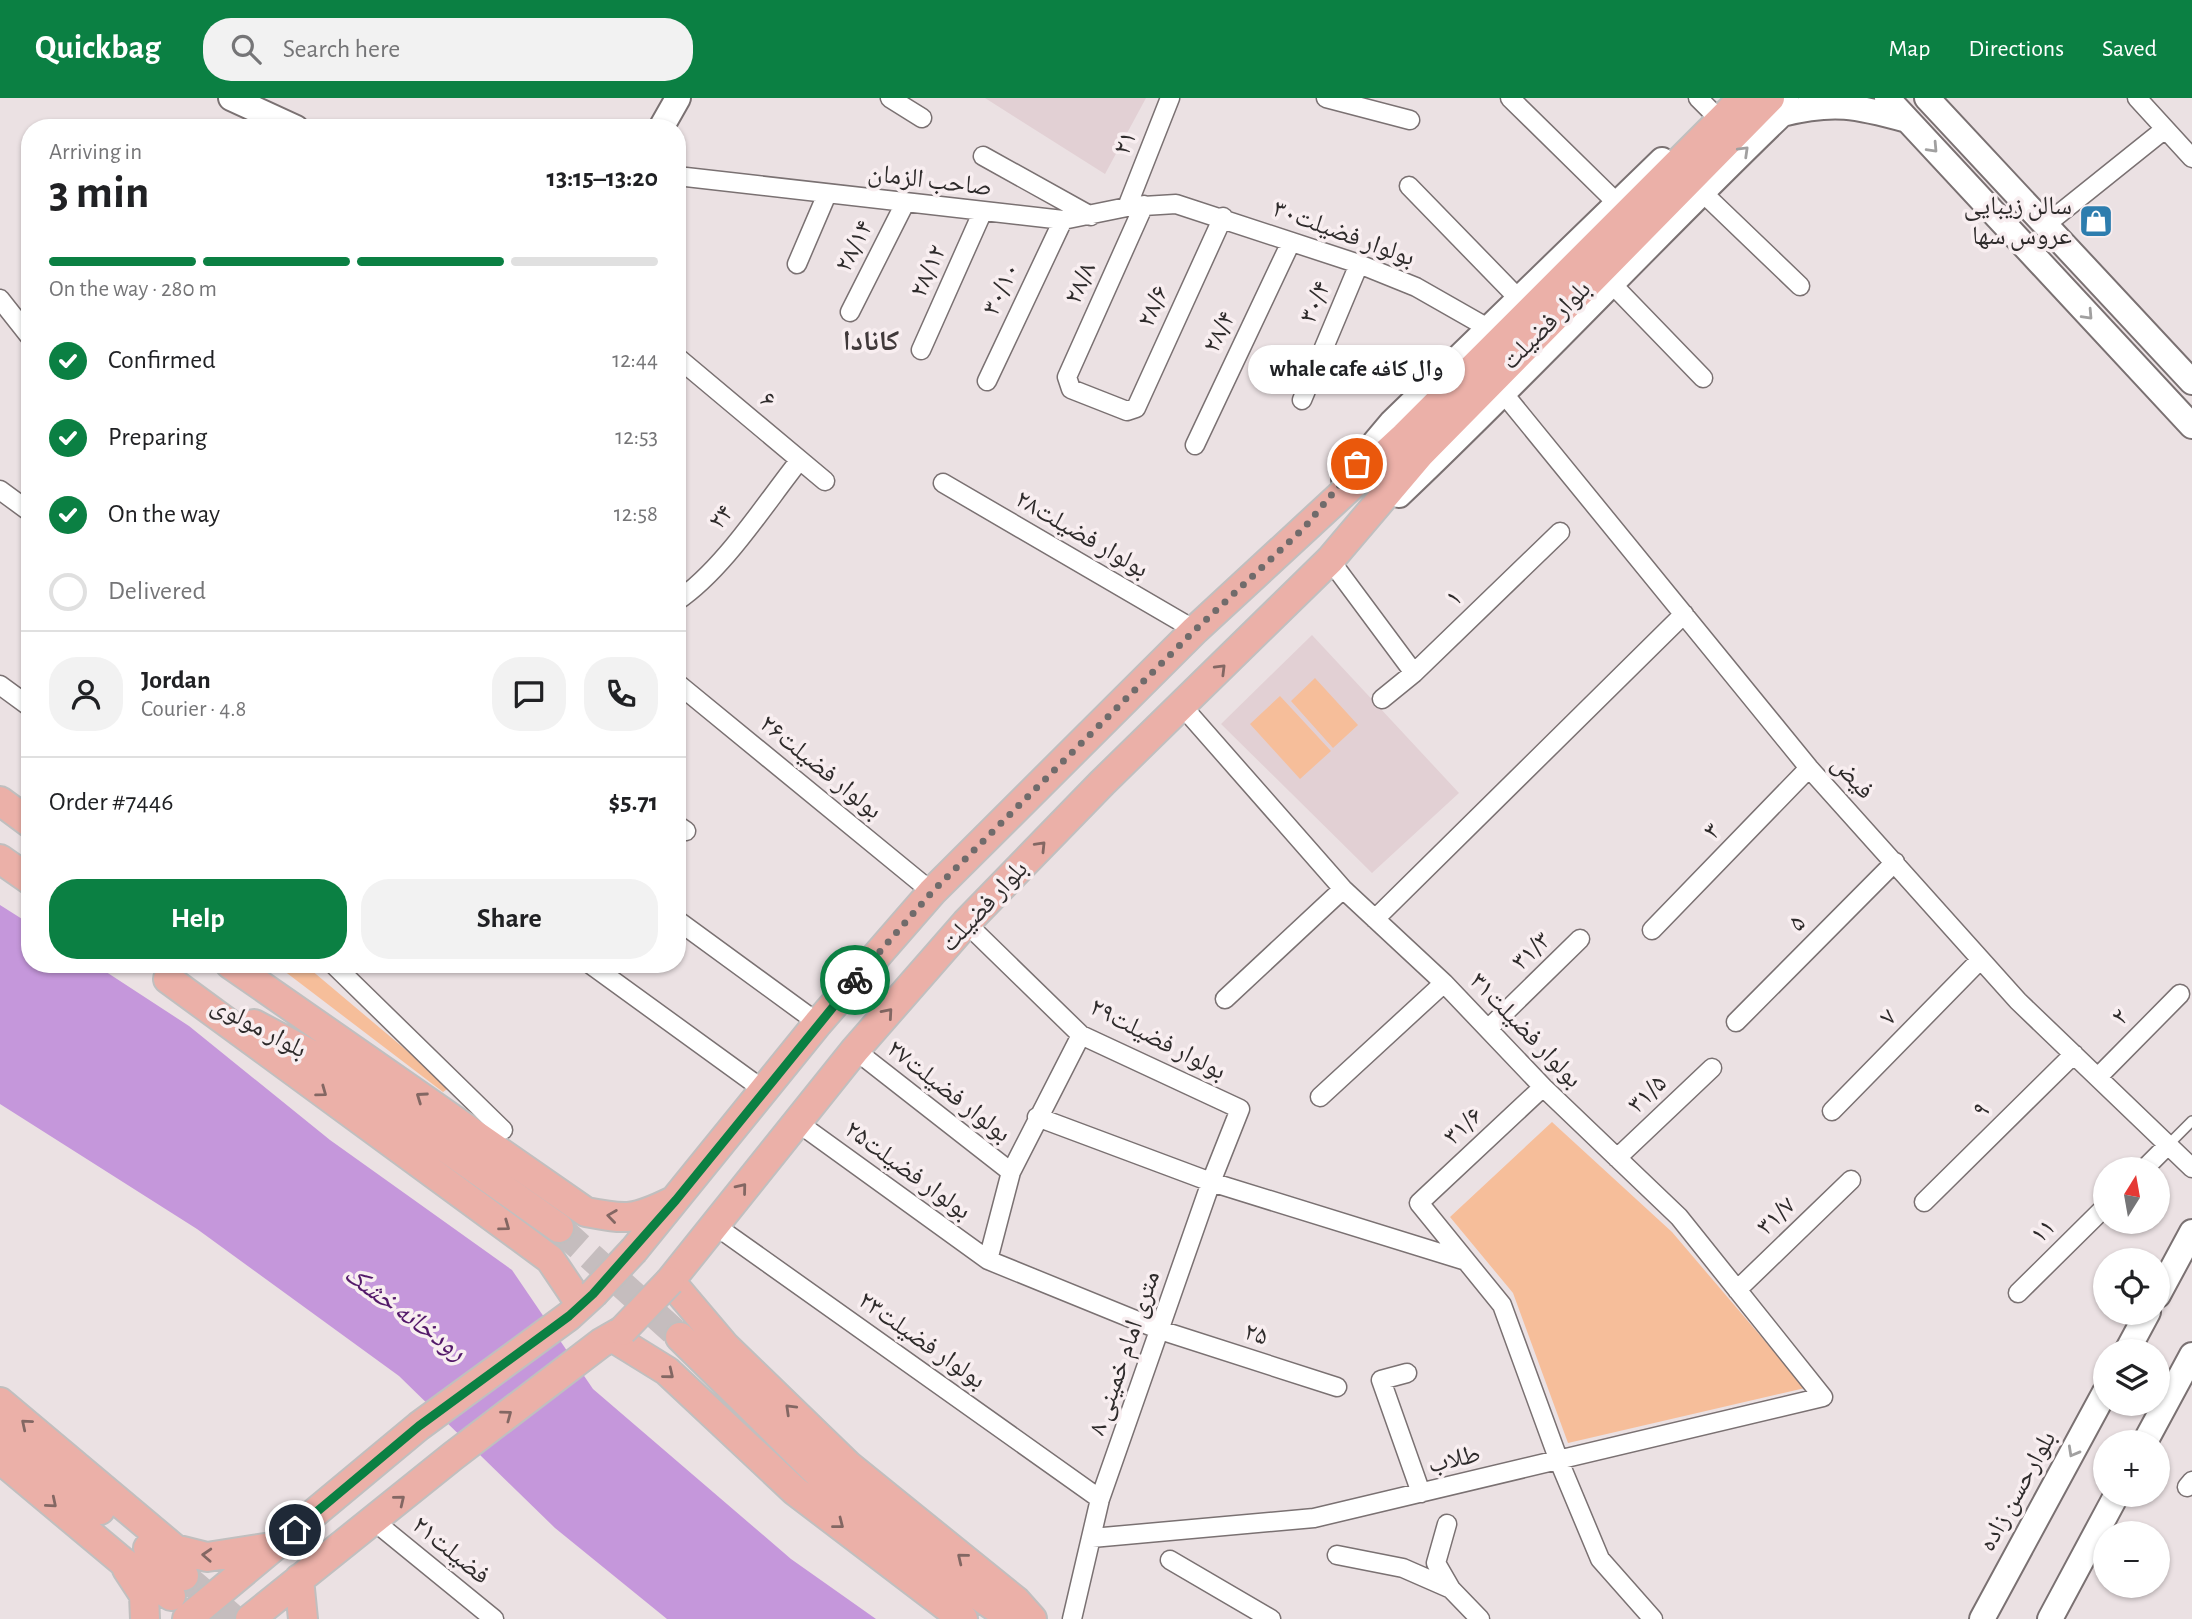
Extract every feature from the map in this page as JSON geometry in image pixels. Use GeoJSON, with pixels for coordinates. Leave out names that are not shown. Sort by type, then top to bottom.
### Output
{"type":"FeatureCollection","features":[{"type":"Feature","properties":{"kind":"main road"},"geometry":{"type":"LineString","coordinates":[[230,98],[276,119]]}},
{"type":"Feature","properties":{"kind":"main road"},"geometry":{"type":"LineString","coordinates":[[666,119],[678,98]]}},
{"type":"Feature","properties":{"kind":"main road","name":"بلوار فضیلت"},"geometry":{"type":"LineString","coordinates":[[1330,560],[1412,445],[1743,98]]}},
{"type":"Feature","properties":{"kind":"main road"},"geometry":{"type":"LineString","coordinates":[[1887,98],[2192,426]]}},
{"type":"Feature","properties":{"kind":"main road"},"geometry":{"type":"LineString","coordinates":[[1929,99],[2044,226],[2192,382]]}},
{"type":"Feature","properties":{"kind":"main road","name":"بلوار فضیلت"},"geometry":{"type":"LineString","coordinates":[[1304,528],[1392,422],[1617,203],[1711,103]]}},
{"type":"Feature","properties":{"kind":"main road"},"geometry":{"type":"LineString","coordinates":[[1779,103],[1861,108],[1907,120]]}},
{"type":"Feature","properties":{"kind":"main road","name":"بلوار فضیلت"},"geometry":{"type":"LineString","coordinates":[[187,1619],[419,1426],[581,1305],[634,1250],[818,1023],[932,892],[1195,630],[1304,528],[1412,445],[1779,103]]}},
{"type":"Feature","properties":{"kind":"main road","name":"بلوار فضیلت"},"geometry":{"type":"LineString","coordinates":[[250,1619],[453,1457],[612,1337],[670,1281],[855,1050],[966,923],[1102,783],[1504,394],[1701,191],[1779,103]]}},
{"type":"Feature","properties":{"kind":"main road"},"geometry":{"type":"LineString","coordinates":[[1074,753],[1102,783]]}},
{"type":"Feature","properties":{"kind":"main road"},"geometry":{"type":"LineString","coordinates":[[0,802],[21,817]]}},
{"type":"Feature","properties":{"kind":"main road"},"geometry":{"type":"LineString","coordinates":[[0,859],[21,874]]}},
{"type":"Feature","properties":{"kind":"main road"},"geometry":{"type":"LineString","coordinates":[[159,973],[550,1259],[581,1305]]}},
{"type":"Feature","properties":{"kind":"main road","name":"بلوار مولوی"},"geometry":{"type":"LineString","coordinates":[[160,973],[322,1060]]}},
{"type":"Feature","properties":{"kind":"main road","name":"بلوار مولوی"},"geometry":{"type":"LineString","coordinates":[[230,973],[322,1060]]}},
{"type":"Feature","properties":{"kind":"main road"},"geometry":{"type":"LineString","coordinates":[[243,973],[586,1212],[619,1218],[640,1217],[676,1200]]}},
{"type":"Feature","properties":{"kind":"main road"},"geometry":{"type":"LineString","coordinates":[[322,1060],[559,1228]]}},
{"type":"Feature","properties":{"kind":"main road"},"geometry":{"type":"LineString","coordinates":[[2170,1275],[2189,1243]]}},
{"type":"Feature","properties":{"kind":"main road"},"geometry":{"type":"LineString","coordinates":[[670,1281],[725,1346],[849,1466],[1016,1601],[1032,1619]]}},
{"type":"Feature","properties":{"kind":"main road"},"geometry":{"type":"LineString","coordinates":[[612,1337],[667,1371],[795,1491],[962,1619]]}},
{"type":"Feature","properties":{"kind":"main road"},"geometry":{"type":"LineString","coordinates":[[680,1337],[830,1485],[913,1550],[1012,1619]]}},
{"type":"Feature","properties":{"kind":"main road"},"geometry":{"type":"LineString","coordinates":[[2151,1430],[2192,1355]]}},
{"type":"Feature","properties":{"kind":"main road"},"geometry":{"type":"LineString","coordinates":[[0,1402],[175,1549],[207,1557],[275,1547]]}},
{"type":"Feature","properties":{"kind":"main road","name":"بلوارحسن زاده"},"geometry":{"type":"LineString","coordinates":[[1982,1619],[2093,1414]]}},
{"type":"Feature","properties":{"kind":"main road"},"geometry":{"type":"LineString","coordinates":[[0,1431],[178,1586],[122,1561],[1,1461]]}},
{"type":"Feature","properties":{"kind":"main road"},"geometry":{"type":"LineString","coordinates":[[2052,1618],[2110,1507]]}},
{"type":"Feature","properties":{"kind":"main road"},"geometry":{"type":"LineString","coordinates":[[913,1550],[982,1619]]}},
{"type":"Feature","properties":{"kind":"main road"},"geometry":{"type":"LineString","coordinates":[[122,1561],[144,1595],[145,1619]]}},
{"type":"Feature","properties":{"kind":"main road"},"geometry":{"type":"LineString","coordinates":[[299,1579],[303,1619]]}},
{"type":"Feature","properties":{"kind":"street"},"geometry":{"type":"LineString","coordinates":[[890,98],[922,118]]}},
{"type":"Feature","properties":{"kind":"street","name":"۲۱"},"geometry":{"type":"LineString","coordinates":[[1136,206],[1170,98]]}},
{"type":"Feature","properties":{"kind":"street"},"geometry":{"type":"LineString","coordinates":[[1326,98],[1364,102],[1410,120]]}},
{"type":"Feature","properties":{"kind":"street"},"geometry":{"type":"LineString","coordinates":[[1510,98],[1617,203]]}},
{"type":"Feature","properties":{"kind":"street"},"geometry":{"type":"LineString","coordinates":[[2137,98],[2192,158]]}},
{"type":"Feature","properties":{"kind":"street"},"geometry":{"type":"LineString","coordinates":[[2044,226],[2165,129]]}},
{"type":"Feature","properties":{"kind":"street"},"geometry":{"type":"LineString","coordinates":[[983,156],[1091,216]]}},
{"type":"Feature","properties":{"kind":"street","name":"صاحب الزمان"},"geometry":{"type":"LineString","coordinates":[[686,177],[982,214],[1063,220],[1136,206],[1177,204]]}},
{"type":"Feature","properties":{"kind":"street"},"geometry":{"type":"LineString","coordinates":[[1409,186],[1518,298]]}},
{"type":"Feature","properties":{"kind":"street"},"geometry":{"type":"LineString","coordinates":[[1701,191],[1800,286]]}},
{"type":"Feature","properties":{"kind":"street"},"geometry":{"type":"LineString","coordinates":[[797,264],[827,194]]}},
{"type":"Feature","properties":{"kind":"street","name":"۲۸/۱۴"},"geometry":{"type":"LineString","coordinates":[[850,312],[905,203]]}},
{"type":"Feature","properties":{"kind":"street","name":"بولوار فضیلت۳۰"},"geometry":{"type":"LineString","coordinates":[[1177,204],[1359,264],[1416,287],[1488,328]]}},
{"type":"Feature","properties":{"kind":"street","name":"۲۸/۸"},"geometry":{"type":"LineString","coordinates":[[1128,411],[1067,384],[1067,377],[1136,206]]}},
{"type":"Feature","properties":{"kind":"street","name":"۲۸/۱۲"},"geometry":{"type":"LineString","coordinates":[[921,350],[982,214]]}},
{"type":"Feature","properties":{"kind":"street","name":"۲۸/۶"},"geometry":{"type":"LineString","coordinates":[[1128,411],[1136,408],[1223,217]]}},
{"type":"Feature","properties":{"kind":"street","name":"۳۰/۱۰"},"geometry":{"type":"LineString","coordinates":[[987,381],[1063,220]]}},
{"type":"Feature","properties":{"kind":"street","name":"۲۸/۴"},"geometry":{"type":"LineString","coordinates":[[1195,444],[1292,242]]}},
{"type":"Feature","properties":{"kind":"street","name":"۳۰/۴"},"geometry":{"type":"LineString","coordinates":[[1302,400],[1359,264]]}},
{"type":"Feature","properties":{"kind":"street"},"geometry":{"type":"LineString","coordinates":[[1611,283],[1703,378]]}},
{"type":"Feature","properties":{"kind":"street"},"geometry":{"type":"LineString","coordinates":[[0,299],[21,326]]}},
{"type":"Feature","properties":{"kind":"street","name":"۶"},"geometry":{"type":"LineString","coordinates":[[686,365],[825,481]]}},
{"type":"Feature","properties":{"kind":"street","name":"فیض"},"geometry":{"type":"LineString","coordinates":[[1504,394],[1810,768],[1980,960],[2192,1168]]}},
{"type":"Feature","properties":{"kind":"street","name":"۲۴"},"geometry":{"type":"LineString","coordinates":[[686,595],[727,552],[799,461]]}},
{"type":"Feature","properties":{"kind":"street","name":"بولوار فضیلت۲۸"},"geometry":{"type":"LineString","coordinates":[[943,483],[1195,630]]}},
{"type":"Feature","properties":{"kind":"street"},"geometry":{"type":"LineString","coordinates":[[0,490],[21,505]]}},
{"type":"Feature","properties":{"kind":"street","name":"۱"},"geometry":{"type":"LineString","coordinates":[[1382,699],[1414,673],[1560,532]]}},
{"type":"Feature","properties":{"kind":"street"},"geometry":{"type":"LineString","coordinates":[[1330,560],[1414,673]]}},
{"type":"Feature","properties":{"kind":"street"},"geometry":{"type":"LineString","coordinates":[[1375,919],[1684,614]]}},
{"type":"Feature","properties":{"kind":"street"},"geometry":{"type":"LineString","coordinates":[[0,685],[21,700]]}},
{"type":"Feature","properties":{"kind":"street","name":"بولوار فضیلت۲۶"},"geometry":{"type":"LineString","coordinates":[[686,690],[932,892]]}},
{"type":"Feature","properties":{"kind":"street","name":"بولوار فضیلت۳۱"},"geometry":{"type":"LineString","coordinates":[[1183,707],[1343,889],[1444,983],[1543,1087],[1679,1217],[1823,1397]]}},
{"type":"Feature","properties":{"kind":"street","name":"۳"},"geometry":{"type":"LineString","coordinates":[[1652,930],[1810,768]]}},
{"type":"Feature","properties":{"kind":"street","name":"۵"},"geometry":{"type":"LineString","coordinates":[[1736,1022],[1895,862]]}},
{"type":"Feature","properties":{"kind":"street"},"geometry":{"type":"LineString","coordinates":[[1225,999],[1343,889]]}},
{"type":"Feature","properties":{"kind":"street","name":"بولوار فضیلت۲۹"},"geometry":{"type":"LineString","coordinates":[[966,923],[1081,1035],[1240,1109]]}},
{"type":"Feature","properties":{"kind":"street"},"geometry":{"type":"LineString","coordinates":[[686,927],[818,1023]]}},
{"type":"Feature","properties":{"kind":"street","name":"۳۱/۳"},"geometry":{"type":"LineString","coordinates":[[1488,1029],[1580,939]]}},
{"type":"Feature","properties":{"kind":"street","name":"۷"},"geometry":{"type":"LineString","coordinates":[[1832,1111],[1980,960]]}},
{"type":"Feature","properties":{"kind":"street"},"geometry":{"type":"LineString","coordinates":[[342,973],[503,1130]]}},
{"type":"Feature","properties":{"kind":"street"},"geometry":{"type":"LineString","coordinates":[[602,973],[765,1091]]}},
{"type":"Feature","properties":{"kind":"street"},"geometry":{"type":"LineString","coordinates":[[1320,1097],[1444,983]]}},
{"type":"Feature","properties":{"kind":"street","name":"۲"},"geometry":{"type":"LineString","coordinates":[[2098,1077],[2180,994]]}},
{"type":"Feature","properties":{"kind":"street"},"geometry":{"type":"LineString","coordinates":[[988,1260],[1012,1172],[1037,1116],[1081,1035]]}},
{"type":"Feature","properties":{"kind":"street","name":"بولوار فضیلت۲۷"},"geometry":{"type":"LineString","coordinates":[[855,1050],[1012,1172]]}},
{"type":"Feature","properties":{"kind":"street","name":"۹"},"geometry":{"type":"LineString","coordinates":[[1924,1202],[2074,1054]]}},
{"type":"Feature","properties":{"kind":"street","name":"۳۱/۵"},"geometry":{"type":"LineString","coordinates":[[1617,1158],[1712,1068]]}},
{"type":"Feature","properties":{"kind":"street","name":"۳۱/۶"},"geometry":{"type":"LineString","coordinates":[[1466,1261],[1419,1203],[1543,1087]]}},
{"type":"Feature","properties":{"kind":"street","name":"۸ متری امام خمینی"},"geometry":{"type":"LineString","coordinates":[[1072,1619],[1100,1499],[1211,1182],[1240,1109]]}},
{"type":"Feature","properties":{"kind":"street"},"geometry":{"type":"LineString","coordinates":[[1037,1116],[1211,1182],[1466,1261],[1502,1305],[1559,1461],[1600,1559],[1653,1619]]}},
{"type":"Feature","properties":{"kind":"street","name":"بولوار فضیلت۲۵"},"geometry":{"type":"LineString","coordinates":[[797,1122],[988,1260],[1160,1330]]}},
{"type":"Feature","properties":{"kind":"street"},"geometry":{"type":"LineString","coordinates":[[2156,1157],[2168,1145]]}},
{"type":"Feature","properties":{"kind":"street","name":"۳۱/۷"},"geometry":{"type":"LineString","coordinates":[[1737,1290],[1851,1180]]}},
{"type":"Feature","properties":{"kind":"street","name":"۱۱"},"geometry":{"type":"LineString","coordinates":[[2018,1293],[2093,1219]]}},
{"type":"Feature","properties":{"kind":"street","name":"بولوار فضیلت۲۳"},"geometry":{"type":"LineString","coordinates":[[713,1224],[1100,1499]]}},
{"type":"Feature","properties":{"kind":"street","name":"۲۵"},"geometry":{"type":"LineString","coordinates":[[1160,1330],[1337,1387]]}},
{"type":"Feature","properties":{"kind":"street"},"geometry":{"type":"LineString","coordinates":[[1407,1373],[1381,1380],[1421,1493]]}},
{"type":"Feature","properties":{"kind":"street","name":"طلاب"},"geometry":{"type":"LineString","coordinates":[[1092,1538],[1314,1518],[1823,1397]]}},
{"type":"Feature","properties":{"kind":"street","name":"فضیلت۲۱"},"geometry":{"type":"LineString","coordinates":[[374,1521],[494,1619]]}},
{"type":"Feature","properties":{"kind":"street"},"geometry":{"type":"LineString","coordinates":[[1447,1524],[1436,1563],[1451,1589],[1480,1619]]}},
{"type":"Feature","properties":{"kind":"street"},"geometry":{"type":"LineString","coordinates":[[1337,1555],[1403,1568],[1451,1589]]}},
{"type":"Feature","properties":{"kind":"street"},"geometry":{"type":"LineString","coordinates":[[1170,1560],[1271,1619]]}},
{"type":"Feature","properties":{"kind":"street"},"geometry":{"type":"LineString","coordinates":[[1403,1568],[1436,1563]]}},
{"type":"Feature","properties":{"kind":"lane"},"geometry":{"type":"LineString","coordinates":[[2168,1145],[2192,1121]]}},
{"type":"Feature","properties":{"kind":"shaded area"},"geometry":{"type":"Polygon","coordinates":[[[985,98],[1146,98],[1105,174],[985,98]]]}},
{"type":"Feature","properties":{"kind":"shaded area"},"geometry":{"type":"Polygon","coordinates":[[[1312,635],[1459,793],[1372,873],[1221,724],[1312,635]]]}},
{"type":"Feature","properties":{"kind":"shaded area"},"geometry":{"type":"Polygon","coordinates":[[[1315,678],[1358,725],[1333,748],[1291,701],[1315,678]]]}},
{"type":"Feature","properties":{"kind":"shaded area"},"geometry":{"type":"Polygon","coordinates":[[[1280,696],[1331,751],[1300,779],[1250,724],[1280,696]]]}},
{"type":"Feature","properties":{"kind":"shaded area"},"geometry":{"type":"Polygon","coordinates":[[[287,973],[315,973],[450,1087],[443,1092],[287,973]]]}},
{"type":"Feature","properties":{"kind":"shaded area"},"geometry":{"type":"Polygon","coordinates":[[[1552,1122],[1672,1232],[1805,1388],[1568,1443],[1513,1293],[1450,1217],[1552,1122]]]}},
{"type":"Feature","properties":{"kind":"water","name":"رودخانه خشک"},"geometry":{"type":"Polygon","coordinates":[[[0,905],[21,918],[21,973],[108,973],[189,1026],[330,1140],[512,1270],[593,1389],[791,1559],[876,1619],[667,1619],[555,1528],[399,1376],[197,1229],[0,1104],[0,905]]]}},
{"type":"Feature","properties":{"kind":"tunnel"},"geometry":{"type":"LineString","coordinates":[[559,1228],[680,1337]]}},
{"type":"Feature","properties":{"kind":"tunnel"},"geometry":{"type":"LineString","coordinates":[[184,1576],[234,1619]]}},
{"type":"Feature","properties":{"kind":"way so far"},"geometry":{"type":"LineString","coordinates":[[855,980],[932,892],[1195,630],[1304,528],[1357,464]]}},
{"type":"Feature","properties":{"kind":"place","name":"سالن زیبایی عروس سها"},"geometry":{"type":"Point","coordinates":[2096,221]}},
{"type":"Feature","properties":{"kind":"place","name":"whale cafe وال کافه"},"geometry":{"type":"Point","coordinates":[1357,464]}},
{"type":"Feature","properties":{"kind":"district","name":"کانادا"},"geometry":{"type":"Point","coordinates":[871,342]}},
{"type":"Feature","properties":{"kind":"route"},"geometry":{"type":"LineString","coordinates":[[295,1530],[419,1426],[569,1316],[593,1294],[676,1200],[855,980]]}}]}
